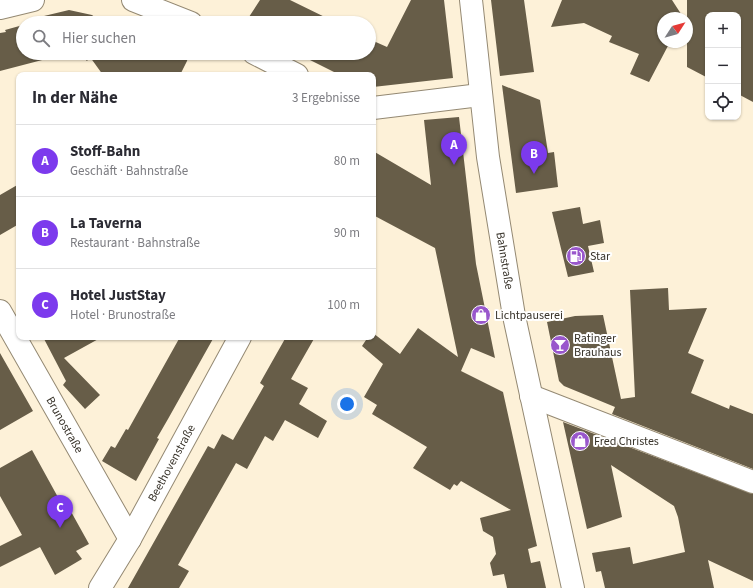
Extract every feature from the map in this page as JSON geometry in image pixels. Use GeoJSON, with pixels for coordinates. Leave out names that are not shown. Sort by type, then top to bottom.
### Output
{"type":"FeatureCollection","features":[{"type":"Feature","properties":{"kind":"street"},"geometry":{"type":"LineString","coordinates":[[0,8],[33,0]]}},
{"type":"Feature","properties":{"kind":"street"},"geometry":{"type":"LineString","coordinates":[[133,0],[173,16]]}},
{"type":"Feature","properties":{"kind":"street","name":"Bahnstraße"},"geometry":{"type":"LineString","coordinates":[[472,0],[480,95],[499,231],[514,316],[572,588]]}},
{"type":"Feature","properties":{"kind":"street"},"geometry":{"type":"LineString","coordinates":[[268,60],[291,72]]}},
{"type":"Feature","properties":{"kind":"street"},"geometry":{"type":"LineString","coordinates":[[376,108],[480,95]]}},
{"type":"Feature","properties":{"kind":"street","name":"Brunostraße"},"geometry":{"type":"LineString","coordinates":[[0,312],[16,340]]}},
{"type":"Feature","properties":{"kind":"street","name":"Brunostraße"},"geometry":{"type":"LineString","coordinates":[[16,340],[130,539]]}},
{"type":"Feature","properties":{"kind":"street","name":"Beethovenstraße"},"geometry":{"type":"LineString","coordinates":[[100,588],[130,539],[238,340]]}},
{"type":"Feature","properties":{"kind":"street"},"geometry":{"type":"LineString","coordinates":[[531,396],[753,482]]}},
{"type":"Feature","properties":{"kind":"building"},"geometry":{"type":"Polygon","coordinates":[[[260,0],[290,0],[323,16],[250,16],[260,0]]]}},
{"type":"Feature","properties":{"kind":"building"},"geometry":{"type":"Polygon","coordinates":[[[411,0],[444,0],[453,78],[376,87],[376,72],[334,72],[310,60],[376,60],[376,42],[387,47],[411,0]]]}},
{"type":"Feature","properties":{"kind":"building"},"geometry":{"type":"Polygon","coordinates":[[[491,0],[524,0],[534,72],[500,76],[491,0]]]}},
{"type":"Feature","properties":{"kind":"building"},"geometry":{"type":"Polygon","coordinates":[[[562,0],[672,0],[680,12],[657,12],[657,48],[667,48],[649,82],[630,74],[639,54],[609,42],[612,36],[584,23],[551,27],[562,0]]]}},
{"type":"Feature","properties":{"kind":"building"},"geometry":{"type":"Polygon","coordinates":[[[687,0],[753,0],[753,102],[741,96],[741,12],[705,12],[705,76],[687,67],[687,48],[693,48],[693,12],[687,12],[687,0]]]}},
{"type":"Feature","properties":{"kind":"building"},"geometry":{"type":"Polygon","coordinates":[[[69,10],[93,16],[44,16],[69,10]]]}},
{"type":"Feature","properties":{"kind":"building"},"geometry":{"type":"Polygon","coordinates":[[[16,27],[16,60],[42,60],[0,71],[0,33],[6,32],[5,30],[16,27]]]}},
{"type":"Feature","properties":{"kind":"building"},"geometry":{"type":"Polygon","coordinates":[[[92,60],[187,60],[182,72],[101,72],[92,60]]]}},
{"type":"Feature","properties":{"kind":"building"},"geometry":{"type":"Polygon","coordinates":[[[502,85],[540,100],[548,153],[554,152],[558,187],[516,193],[502,85]]]}},
{"type":"Feature","properties":{"kind":"building"},"geometry":{"type":"Polygon","coordinates":[[[459,117],[476,264],[495,358],[471,348],[461,371],[503,392],[537,546],[528,549],[531,563],[540,561],[546,588],[507,588],[504,574],[493,576],[490,563],[496,554],[493,537],[483,531],[480,518],[511,510],[461,481],[457,486],[454,484],[450,490],[413,468],[427,447],[372,414],[377,405],[364,397],[383,364],[362,346],[366,340],[376,340],[376,335],[400,354],[418,328],[458,357],[435,248],[376,217],[376,153],[431,185],[424,120],[459,117]]]}},
{"type":"Feature","properties":{"kind":"building"},"geometry":{"type":"Polygon","coordinates":[[[16,186],[16,226],[0,235],[0,195],[16,186]]]}},
{"type":"Feature","properties":{"kind":"building"},"geometry":{"type":"Polygon","coordinates":[[[580,207],[583,224],[600,220],[604,243],[588,246],[594,272],[568,277],[552,212],[580,207]]]}},
{"type":"Feature","properties":{"kind":"building"},"geometry":{"type":"Polygon","coordinates":[[[668,288],[669,310],[707,308],[688,353],[704,360],[691,393],[729,409],[730,405],[753,414],[753,469],[612,414],[615,407],[564,386],[559,381],[547,322],[575,316],[603,315],[621,399],[635,397],[630,290],[668,288]]]}},
{"type":"Feature","properties":{"kind":"building"},"geometry":{"type":"Polygon","coordinates":[[[45,340],[97,340],[64,358],[100,395],[85,409],[63,385],[66,381],[45,340]]]}},
{"type":"Feature","properties":{"kind":"building"},"geometry":{"type":"Polygon","coordinates":[[[178,340],[212,340],[157,438],[159,439],[136,481],[102,461],[111,446],[115,448],[126,429],[128,430],[178,340]]]}},
{"type":"Feature","properties":{"kind":"building"},"geometry":{"type":"Polygon","coordinates":[[[284,340],[313,340],[291,379],[308,388],[299,404],[327,421],[318,438],[285,420],[273,441],[265,436],[247,469],[236,463],[178,565],[189,571],[179,588],[128,588],[208,446],[214,449],[222,434],[233,440],[264,386],[260,383],[284,340]]]}},
{"type":"Feature","properties":{"kind":"building"},"geometry":{"type":"Polygon","coordinates":[[[0,353],[33,411],[0,430],[0,353]]]}},
{"type":"Feature","properties":{"kind":"building"},"geometry":{"type":"Polygon","coordinates":[[[563,422],[753,494],[753,581],[708,560],[714,588],[605,588],[601,571],[596,572],[592,553],[630,547],[633,564],[685,552],[678,517],[674,506],[611,465],[622,517],[587,529],[563,422]]]}},
{"type":"Feature","properties":{"kind":"building"},"geometry":{"type":"Polygon","coordinates":[[[32,450],[65,510],[69,508],[89,544],[76,551],[82,559],[55,575],[40,547],[0,567],[0,546],[22,535],[0,496],[0,468],[32,450]]]}},
{"type":"Feature","properties":{"kind":"place","name":"Stoff-Bahn"},"geometry":{"type":"Point","coordinates":[454,165]}},
{"type":"Feature","properties":{"kind":"place","name":"La Taverna"},"geometry":{"type":"Point","coordinates":[534,174]}},
{"type":"Feature","properties":{"kind":"place","name":"Star"},"geometry":{"type":"Point","coordinates":[576,256]}},
{"type":"Feature","properties":{"kind":"place","name":"Lichtpauserei"},"geometry":{"type":"Point","coordinates":[481,315]}},
{"type":"Feature","properties":{"kind":"place","name":"Ratinger Brauhaus"},"geometry":{"type":"Point","coordinates":[560,345]}},
{"type":"Feature","properties":{"kind":"place","name":"Fred Christes"},"geometry":{"type":"Point","coordinates":[580,441]}},
{"type":"Feature","properties":{"kind":"place","name":"Hotel JustStay"},"geometry":{"type":"Point","coordinates":[60,528]}}]}
